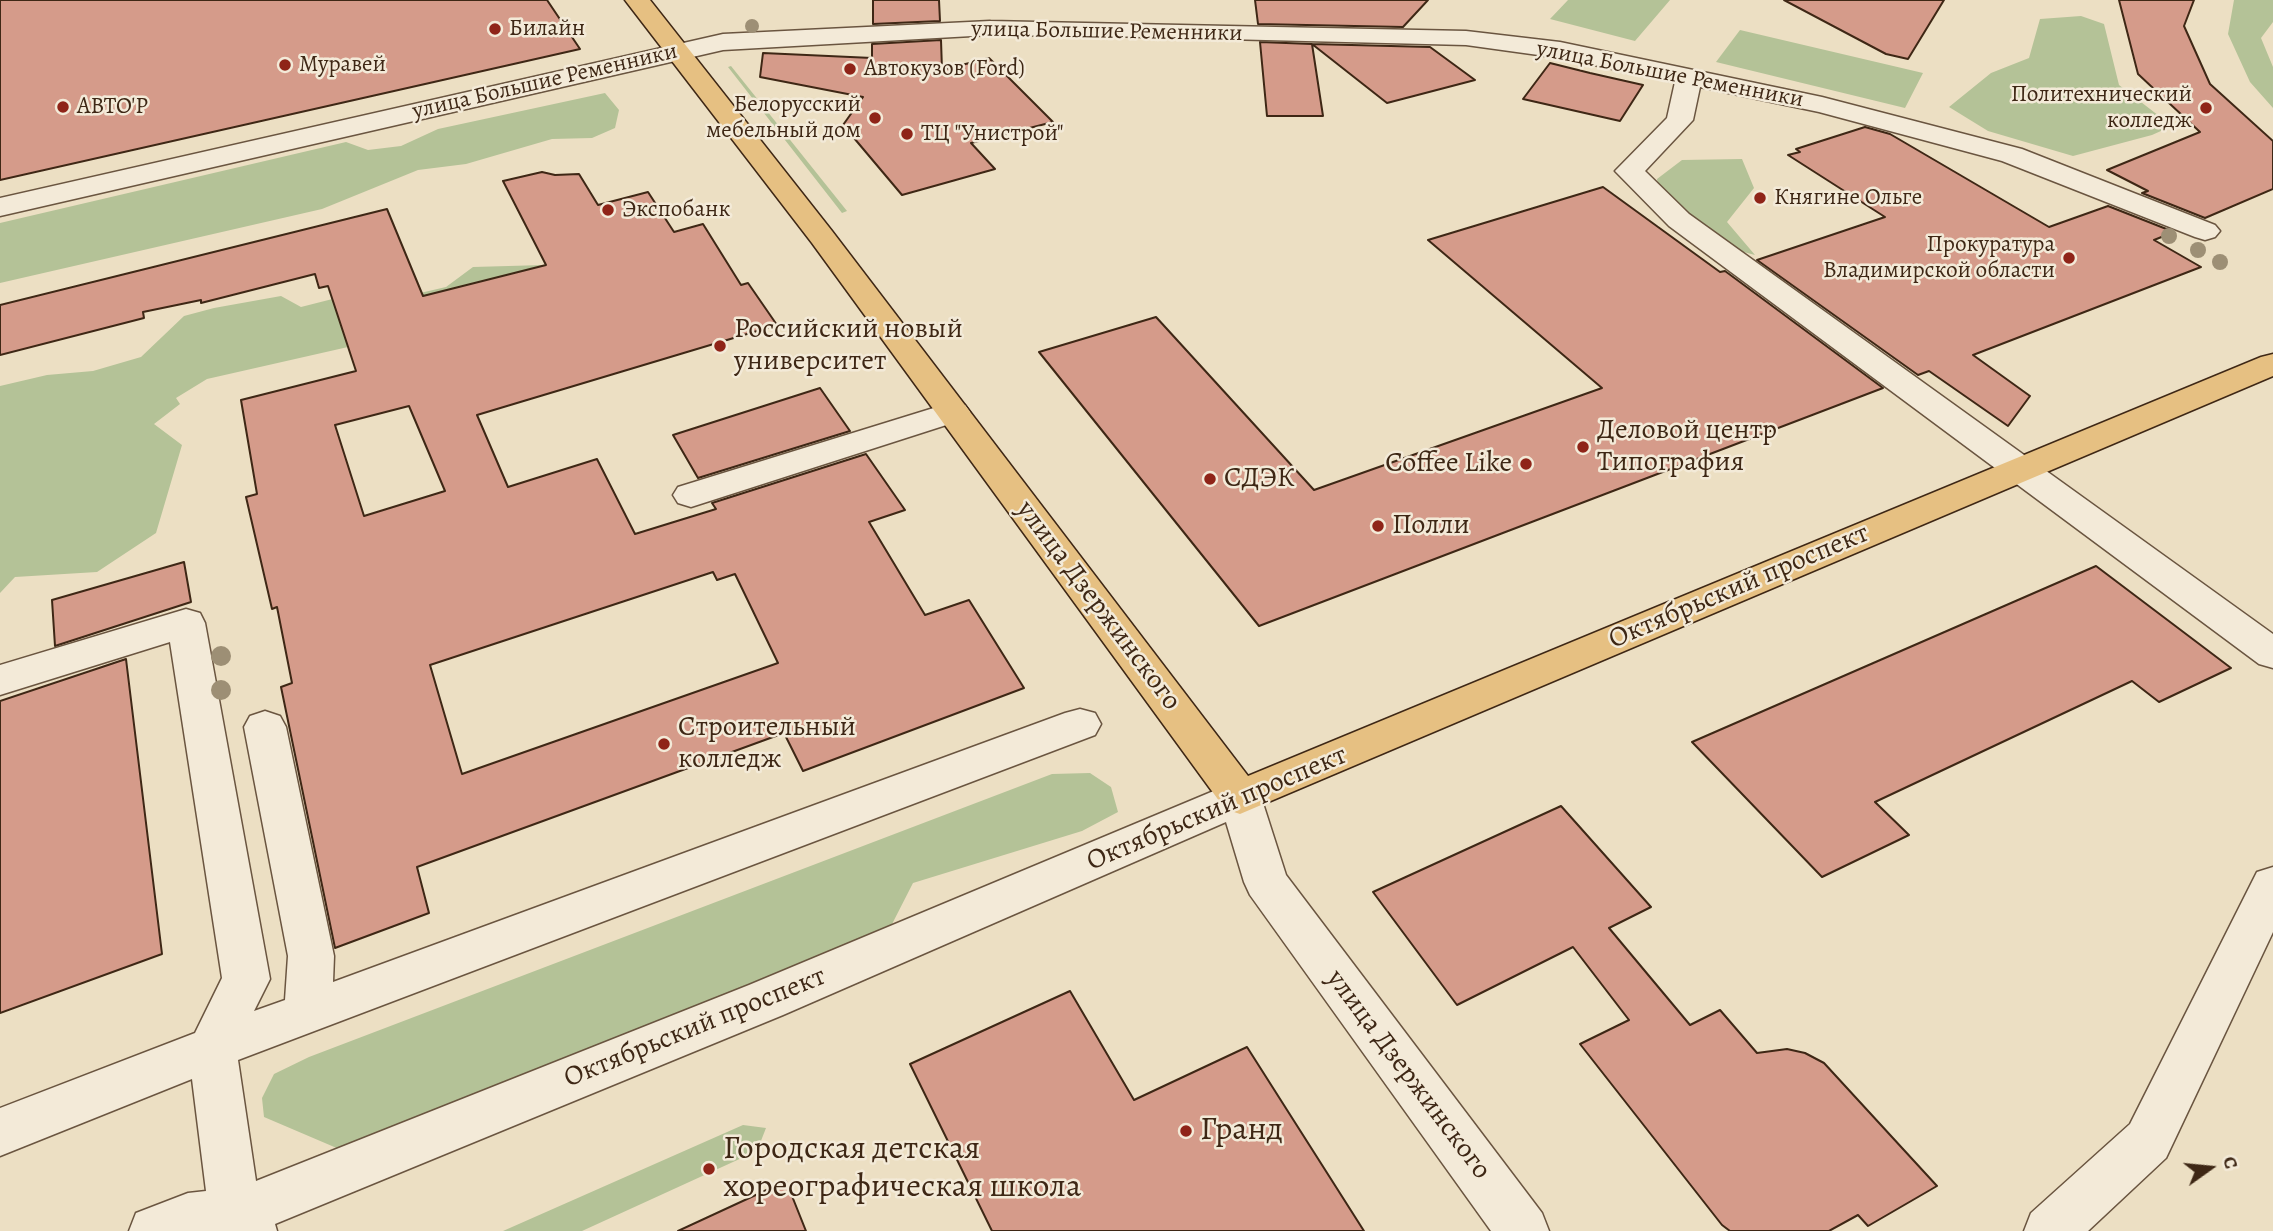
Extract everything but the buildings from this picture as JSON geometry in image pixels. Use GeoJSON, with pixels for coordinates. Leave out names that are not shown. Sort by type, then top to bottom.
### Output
{"type":"FeatureCollection","features":[{"type":"Feature","properties":{"kind":"main road","name":"улица Дзержинского"},"geometry":{"type":"LineString","coordinates":[[637,0],[822,237],[1240,797]]}},
{"type":"Feature","properties":{"kind":"main road","name":"Октябрьский проспект"},"geometry":{"type":"LineString","coordinates":[[1240,797],[2273,364]]}},
{"type":"Feature","properties":{"kind":"street","name":"улица Большие Ременники"},"geometry":{"type":"LineString","coordinates":[[0,207],[676,51],[740,40],[990,28],[1105,29],[1466,38],[1560,50],[1822,105],[2012,155],[2205,231]]}},
{"type":"Feature","properties":{"kind":"street"},"geometry":{"type":"LineString","coordinates":[[1689,76],[1680,120],[1629,171],[1679,220],[2273,654]]}},
{"type":"Feature","properties":{"kind":"street"},"geometry":{"type":"LineString","coordinates":[[691,495],[953,412]]}},
{"type":"Feature","properties":{"kind":"street"},"geometry":{"type":"LineString","coordinates":[[0,680],[186,623],[246,979],[212,1048],[243,1223]]}},
{"type":"Feature","properties":{"kind":"street"},"geometry":{"type":"LineString","coordinates":[[0,1132],[212,1048],[1080,724]]}},
{"type":"Feature","properties":{"kind":"street"},"geometry":{"type":"LineString","coordinates":[[265,727],[312,956],[308,1012]]}},
{"type":"Feature","properties":{"kind":"street","name":"Октябрьский проспект"},"geometry":{"type":"LineString","coordinates":[[155,1231],[188,1217],[243,1223],[1111,855],[1240,797]]}},
{"type":"Feature","properties":{"kind":"street","name":"улица Дзержинского"},"geometry":{"type":"LineString","coordinates":[[1240,797],[1266,881],[1523,1231]]}},
{"type":"Feature","properties":{"kind":"street"},"geometry":{"type":"LineString","coordinates":[[2050,1231],[2148,1141],[2273,886]]}},
{"type":"Feature","properties":{"kind":"green space"},"geometry":{"type":"Polygon","coordinates":[[[1568,0],[1670,0],[1635,41],[1550,19],[1568,0]]]}},
{"type":"Feature","properties":{"kind":"green space"},"geometry":{"type":"Polygon","coordinates":[[[2234,0],[2273,0],[2273,22],[2261,38],[2273,67],[2273,108],[2250,82],[2228,34],[2234,0]]]}},
{"type":"Feature","properties":{"kind":"green space"},"geometry":{"type":"Polygon","coordinates":[[[2081,16],[2104,24],[2119,85],[2172,126],[2152,135],[2073,156],[1988,131],[1949,107],[1991,73],[2029,58],[2040,19],[2081,16]]]}},
{"type":"Feature","properties":{"kind":"green space"},"geometry":{"type":"Polygon","coordinates":[[[1740,30],[1923,73],[1905,108],[1716,62],[1740,30]]]}},
{"type":"Feature","properties":{"kind":"green space"},"geometry":{"type":"Polygon","coordinates":[[[731,66],[847,211],[842,213],[728,67],[731,66]]]}},
{"type":"Feature","properties":{"kind":"green space"},"geometry":{"type":"Polygon","coordinates":[[[605,93],[619,110],[615,128],[592,138],[552,139],[466,164],[418,170],[322,209],[0,283],[0,223],[346,142],[368,150],[401,146],[438,129],[605,93]]]}},
{"type":"Feature","properties":{"kind":"green space"},"geometry":{"type":"Polygon","coordinates":[[[1742,159],[1754,188],[1727,222],[1755,255],[1725,247],[1659,192],[1657,179],[1682,160],[1742,159]]]}},
{"type":"Feature","properties":{"kind":"green space"},"geometry":{"type":"Polygon","coordinates":[[[544,265],[339,318],[348,347],[207,379],[176,398],[180,404],[154,424],[182,445],[156,533],[97,572],[15,577],[0,593],[0,386],[47,375],[93,371],[141,357],[184,316],[214,308],[281,296],[301,307],[360,292],[377,303],[446,287],[473,267],[544,265]]]}},
{"type":"Feature","properties":{"kind":"green space"},"geometry":{"type":"Polygon","coordinates":[[[1090,773],[1111,787],[1118,812],[1082,831],[913,883],[889,930],[346,1152],[264,1117],[262,1098],[274,1074],[309,1057],[1052,774],[1090,773]]]}},
{"type":"Feature","properties":{"kind":"green space"},"geometry":{"type":"Polygon","coordinates":[[[743,1125],[766,1128],[757,1151],[582,1231],[503,1231],[743,1125]]]}},
{"type":"Feature","properties":{"kind":"place","name":"Билайн"},"geometry":{"type":"Point","coordinates":[495,29]}},
{"type":"Feature","properties":{"kind":"place","name":"Муравей"},"geometry":{"type":"Point","coordinates":[285,65]}},
{"type":"Feature","properties":{"kind":"place","name":"Автокузов (Ford)"},"geometry":{"type":"Point","coordinates":[850,69]}},
{"type":"Feature","properties":{"kind":"place","name":"АВТО'Р"},"geometry":{"type":"Point","coordinates":[63,107]}},
{"type":"Feature","properties":{"kind":"place","name":"Политехнический колледж"},"geometry":{"type":"Point","coordinates":[2206,108]}},
{"type":"Feature","properties":{"kind":"place","name":"Белорусский мебельный дом"},"geometry":{"type":"Point","coordinates":[875,118]}},
{"type":"Feature","properties":{"kind":"place","name":"ТЦ \"Унистрой\""},"geometry":{"type":"Point","coordinates":[907,134]}},
{"type":"Feature","properties":{"kind":"place","name":"Княгине Ольге"},"geometry":{"type":"Point","coordinates":[1760,198]}},
{"type":"Feature","properties":{"kind":"place","name":"Экспобанк"},"geometry":{"type":"Point","coordinates":[608,210]}},
{"type":"Feature","properties":{"kind":"place","name":"Прокуратура Владимирской области"},"geometry":{"type":"Point","coordinates":[2069,258]}},
{"type":"Feature","properties":{"kind":"place","name":"Российский новый университет"},"geometry":{"type":"Point","coordinates":[720,346]}},
{"type":"Feature","properties":{"kind":"place","name":"Деловой центр Типография"},"geometry":{"type":"Point","coordinates":[1583,447]}},
{"type":"Feature","properties":{"kind":"place","name":"Coffee Like"},"geometry":{"type":"Point","coordinates":[1526,464]}},
{"type":"Feature","properties":{"kind":"place","name":"СДЭК"},"geometry":{"type":"Point","coordinates":[1210,479]}},
{"type":"Feature","properties":{"kind":"place","name":"Полли"},"geometry":{"type":"Point","coordinates":[1378,526]}},
{"type":"Feature","properties":{"kind":"place","name":"Строительный колледж"},"geometry":{"type":"Point","coordinates":[664,744]}},
{"type":"Feature","properties":{"kind":"place","name":"Гранд"},"geometry":{"type":"Point","coordinates":[1186,1131]}},
{"type":"Feature","properties":{"kind":"place","name":"Городская детская хореографическая школа"},"geometry":{"type":"Point","coordinates":[709,1169]}}]}
